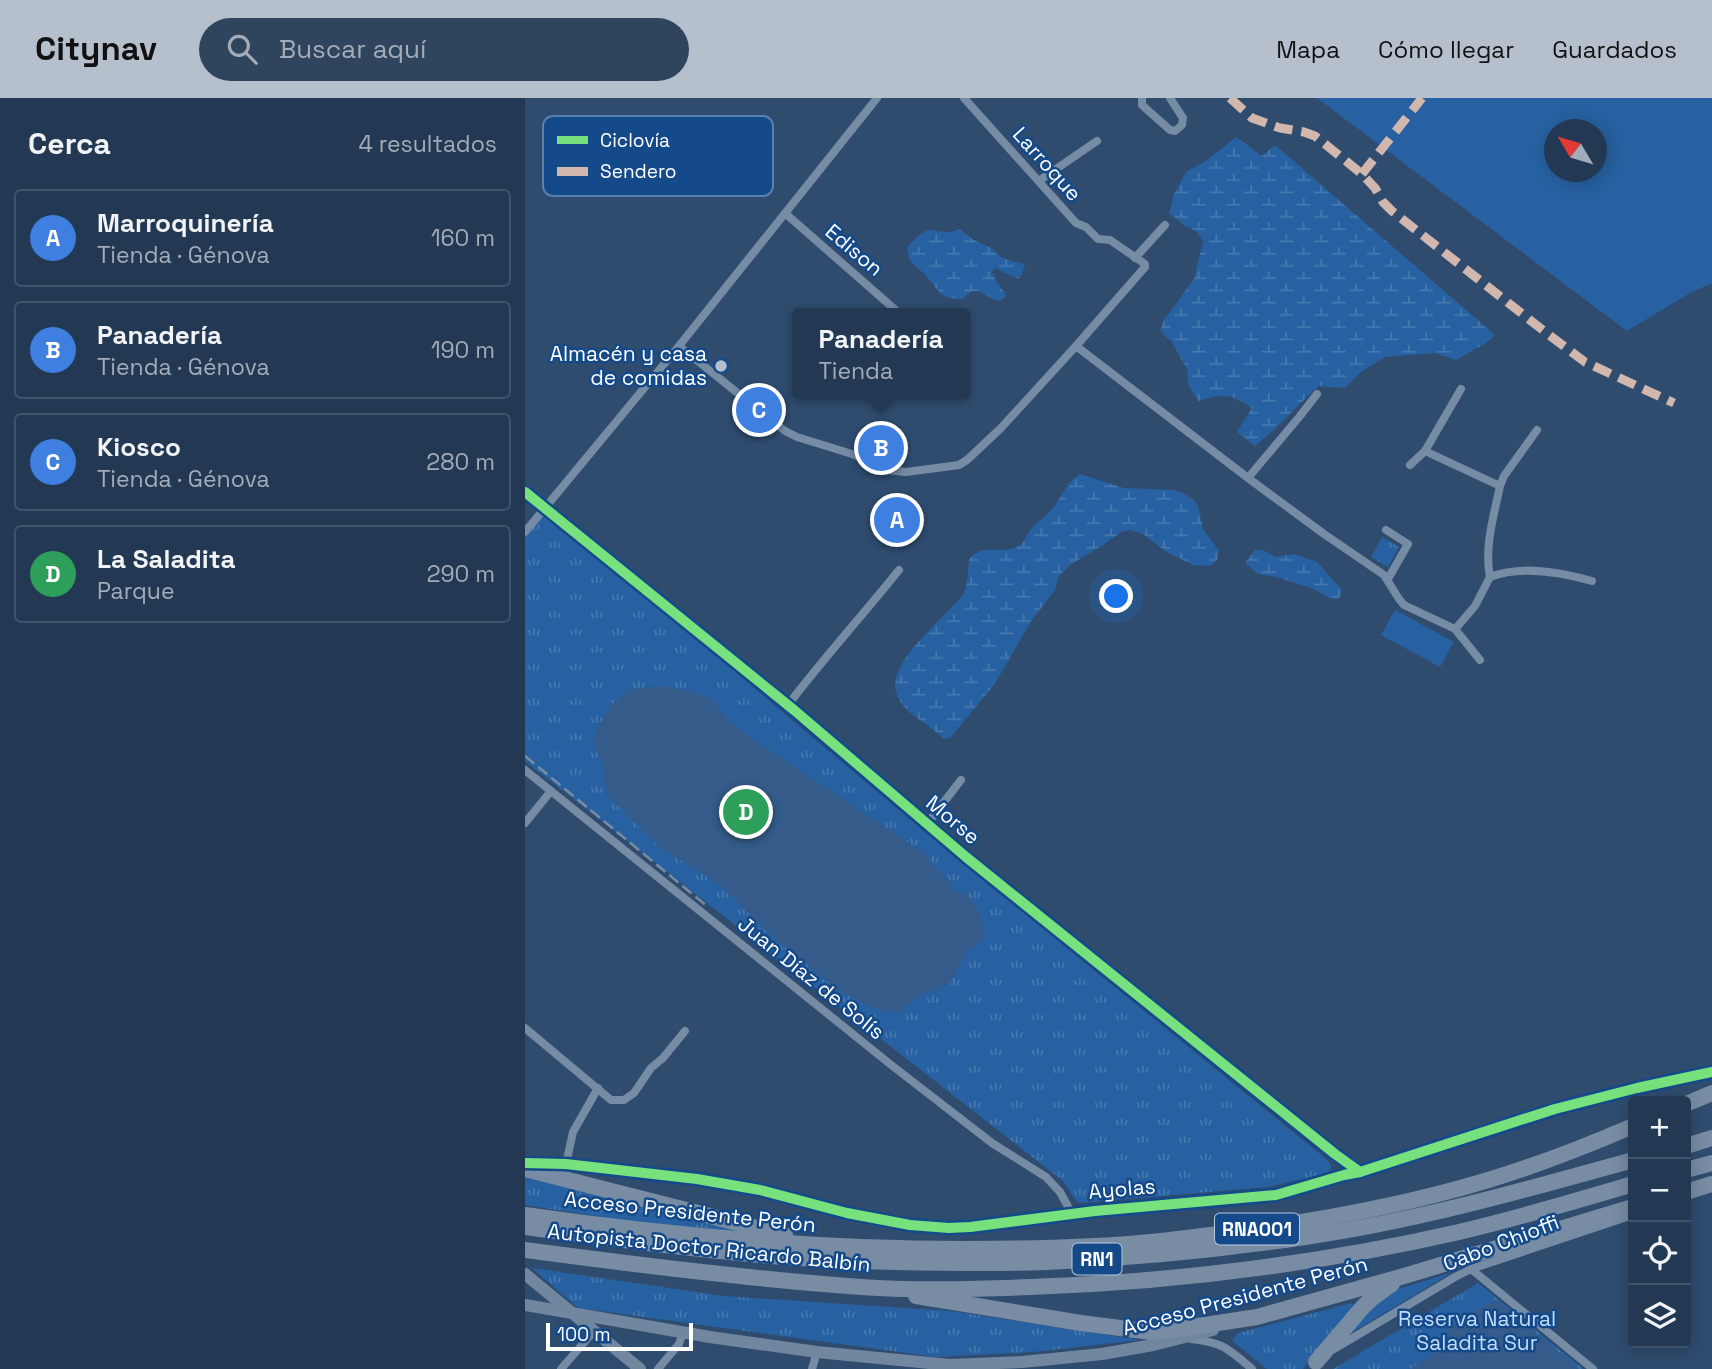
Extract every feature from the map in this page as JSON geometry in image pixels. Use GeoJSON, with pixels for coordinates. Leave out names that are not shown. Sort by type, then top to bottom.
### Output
{"type":"FeatureCollection","features":[{"type":"Feature","properties":{"kind":"highway"},"geometry":{"type":"LineString","coordinates":[[1691,1102],[1712,1093]]}},
{"type":"Feature","properties":{"kind":"highway","name":"Acceso Presidente Perón"},"geometry":{"type":"LineString","coordinates":[[525,1215],[615,1233],[867,1248],[1001,1250],[1151,1242],[1283,1225],[1363,1211],[1484,1181],[1574,1151],[1628,1128]]}},
{"type":"Feature","properties":{"kind":"highway"},"geometry":{"type":"LineString","coordinates":[[1691,1144],[1712,1138]]}},
{"type":"Feature","properties":{"kind":"highway","name":"Autopista Doctor Ricardo Balbín"},"geometry":{"type":"LineString","coordinates":[[525,1227],[615,1233],[760,1255],[959,1264],[1045,1262],[1145,1256],[1361,1228],[1521,1191],[1628,1161]]}},
{"type":"Feature","properties":{"kind":"highway"},"geometry":{"type":"LineString","coordinates":[[1691,1169],[1712,1163]]}},
{"type":"Feature","properties":{"kind":"highway"},"geometry":{"type":"LineString","coordinates":[[525,1169],[769,1232],[867,1248]]}},
{"type":"Feature","properties":{"kind":"highway"},"geometry":{"type":"LineString","coordinates":[[1691,1190],[1712,1184]]}},
{"type":"Feature","properties":{"kind":"highway","name":"Autopista Doctor Ricardo Balbín"},"geometry":{"type":"LineString","coordinates":[[525,1250],[751,1278],[862,1287],[1086,1285],[1234,1272],[1296,1263],[1460,1232],[1628,1185]]}},
{"type":"Feature","properties":{"kind":"highway","name":"Acceso Presidente Perón"},"geometry":{"type":"LineString","coordinates":[[1257,1317],[1628,1209]]}},
{"type":"Feature","properties":{"kind":"highway"},"geometry":{"type":"LineString","coordinates":[[1313,1366],[1371,1299],[1404,1276]]}},
{"type":"Feature","properties":{"kind":"highway"},"geometry":{"type":"LineString","coordinates":[[862,1287],[1151,1332],[1257,1317]]}},
{"type":"Feature","properties":{"kind":"main road"},"geometry":{"type":"LineString","coordinates":[[525,1274],[640,1369]]}},
{"type":"Feature","properties":{"kind":"main road","name":"Acceso Presidente Perón"},"geometry":{"type":"LineString","coordinates":[[525,1305],[683,1333],[935,1366],[1057,1364],[1184,1338],[1257,1317]]}},
{"type":"Feature","properties":{"kind":"street"},"geometry":{"type":"LineString","coordinates":[[525,531],[786,215],[877,98]]}},
{"type":"Feature","properties":{"kind":"street","name":"Larroque"},"geometry":{"type":"LineString","coordinates":[[964,98],[1076,223],[1086,227],[1098,239],[1110,240],[1135,258]]}},
{"type":"Feature","properties":{"kind":"street"},"geometry":{"type":"LineString","coordinates":[[1142,98],[1142,105],[1170,130],[1175,131],[1182,125],[1183,118],[1170,98]]}},
{"type":"Feature","properties":{"kind":"street"},"geometry":{"type":"LineString","coordinates":[[1039,180],[1097,141]]}},
{"type":"Feature","properties":{"kind":"street","name":"Edison"},"geometry":{"type":"LineString","coordinates":[[786,215],[893,308]]}},
{"type":"Feature","properties":{"kind":"street"},"geometry":{"type":"LineString","coordinates":[[678,346],[785,431],[797,437],[852,454],[886,470],[906,472],[959,465],[1001,428],[1145,267],[1145,264],[1135,258],[1165,225]]}},
{"type":"Feature","properties":{"kind":"street"},"geometry":{"type":"LineString","coordinates":[[1076,346],[1248,478],[1384,575],[1404,605],[1455,629],[1480,660]]}},
{"type":"Feature","properties":{"kind":"street"},"geometry":{"type":"LineString","coordinates":[[1410,465],[1425,452],[1461,389]]}},
{"type":"Feature","properties":{"kind":"street"},"geometry":{"type":"LineString","coordinates":[[1248,478],[1317,394]]}},
{"type":"Feature","properties":{"kind":"street"},"geometry":{"type":"LineString","coordinates":[[1455,629],[1475,606],[1490,576],[1488,547],[1504,476],[1537,430]]}},
{"type":"Feature","properties":{"kind":"street"},"geometry":{"type":"LineString","coordinates":[[1425,452],[1500,486]]}},
{"type":"Feature","properties":{"kind":"street","name":"Morse"},"geometry":{"type":"LineString","coordinates":[[525,492],[787,705],[927,824],[1360,1172]]}},
{"type":"Feature","properties":{"kind":"street"},"geometry":{"type":"LineString","coordinates":[[1386,530],[1408,544],[1388,579]]}},
{"type":"Feature","properties":{"kind":"street"},"geometry":{"type":"LineString","coordinates":[[787,705],[899,570]]}},
{"type":"Feature","properties":{"kind":"street"},"geometry":{"type":"LineString","coordinates":[[1490,576],[1513,570],[1569,574],[1592,581]]}},
{"type":"Feature","properties":{"kind":"street","name":"Juan Díaz de Solís"},"geometry":{"type":"LineString","coordinates":[[525,770],[992,1143],[1046,1177],[1060,1192],[1072,1214]]}},
{"type":"Feature","properties":{"kind":"street"},"geometry":{"type":"LineString","coordinates":[[927,824],[961,780]]}},
{"type":"Feature","properties":{"kind":"street"},"geometry":{"type":"LineString","coordinates":[[525,823],[551,791]]}},
{"type":"Feature","properties":{"kind":"street"},"geometry":{"type":"LineString","coordinates":[[525,1028],[611,1100],[618,1101],[629,1098],[634,1093],[651,1068],[685,1031]]}},
{"type":"Feature","properties":{"kind":"street","name":"Ayolas"},"geometry":{"type":"LineString","coordinates":[[525,1163],[566,1164],[697,1179],[760,1189],[846,1213],[911,1225],[970,1227],[1072,1214],[1276,1195],[1360,1172],[1555,1109],[1712,1072]]}},
{"type":"Feature","properties":{"kind":"street"},"geometry":{"type":"LineString","coordinates":[[566,1164],[573,1132],[598,1088]]}},
{"type":"Feature","properties":{"kind":"street"},"geometry":{"type":"LineString","coordinates":[[1691,1196],[1712,1190]]}},
{"type":"Feature","properties":{"kind":"street","name":"Cabo Chioffi"},"geometry":{"type":"LineString","coordinates":[[1313,1366],[1353,1337],[1471,1269],[1628,1217]]}},
{"type":"Feature","properties":{"kind":"street"},"geometry":{"type":"LineString","coordinates":[[1471,1269],[1593,1369]]}},
{"type":"Feature","properties":{"kind":"street"},"geometry":{"type":"LineString","coordinates":[[561,1369],[594,1331]]}},
{"type":"Feature","properties":{"kind":"street"},"geometry":{"type":"LineString","coordinates":[[659,1369],[679,1344],[683,1333]]}},
{"type":"Feature","properties":{"kind":"street"},"geometry":{"type":"LineString","coordinates":[[1184,1338],[1218,1343],[1252,1369]]}},
{"type":"Feature","properties":{"kind":"street"},"geometry":{"type":"LineString","coordinates":[[812,1369],[817,1352]]}},
{"type":"Feature","properties":{"kind":"green space"},"geometry":{"type":"Polygon","coordinates":[[[1317,98],[1712,98],[1712,283],[1690,293],[1627,331],[1317,98]]]}},
{"type":"Feature","properties":{"kind":"green space"},"geometry":{"type":"Polygon","coordinates":[[[1236,137],[1262,156],[1275,145],[1495,335],[1456,360],[1435,353],[1385,357],[1361,372],[1345,388],[1318,386],[1255,446],[1237,432],[1252,408],[1226,396],[1199,401],[1189,387],[1187,369],[1172,342],[1160,331],[1164,320],[1194,279],[1203,241],[1196,231],[1169,213],[1174,194],[1186,172],[1206,161],[1236,137]]]}},
{"type":"Feature","properties":{"kind":"green space"},"geometry":{"type":"Polygon","coordinates":[[[960,229],[1001,257],[1025,264],[1018,279],[995,268],[992,272],[1006,296],[1000,301],[977,291],[972,291],[963,299],[944,296],[909,258],[907,248],[927,230],[948,232],[960,229]]]}},
{"type":"Feature","properties":{"kind":"green space"},"geometry":{"type":"Polygon","coordinates":[[[1080,474],[1124,488],[1174,490],[1185,494],[1198,506],[1203,529],[1219,551],[1217,560],[1210,566],[1193,565],[1165,551],[1143,534],[1130,530],[1121,532],[1070,565],[1059,576],[1055,590],[1032,620],[994,685],[950,738],[943,739],[908,711],[899,699],[895,686],[903,662],[963,595],[969,560],[974,554],[986,550],[1007,550],[1021,544],[1080,474]]]}},
{"type":"Feature","properties":{"kind":"green space"},"geometry":{"type":"Polygon","coordinates":[[[545,509],[962,863],[1325,1158],[1331,1165],[1330,1171],[1267,1187],[1080,1203],[1063,1181],[525,761],[525,532],[545,509]]]}},
{"type":"Feature","properties":{"kind":"green space"},"geometry":{"type":"Polygon","coordinates":[[[1382,537],[1399,547],[1388,567],[1371,557],[1382,537]]]}},
{"type":"Feature","properties":{"kind":"green space"},"geometry":{"type":"Polygon","coordinates":[[[1255,550],[1263,550],[1276,557],[1295,554],[1317,562],[1342,590],[1339,599],[1329,598],[1311,588],[1276,577],[1258,574],[1245,563],[1255,550]]]}},
{"type":"Feature","properties":{"kind":"green space"},"geometry":{"type":"Polygon","coordinates":[[[1395,610],[1454,642],[1440,667],[1381,635],[1395,610]]]}},
{"type":"Feature","properties":{"kind":"green space"},"geometry":{"type":"Polygon","coordinates":[[[525,1177],[753,1233],[635,1222],[525,1205],[525,1177]]]}},
{"type":"Feature","properties":{"kind":"green space"},"geometry":{"type":"Polygon","coordinates":[[[532,1268],[724,1296],[951,1311],[1140,1340],[1033,1352],[936,1357],[578,1308],[532,1268]]]}},
{"type":"Feature","properties":{"kind":"green space"},"geometry":{"type":"Polygon","coordinates":[[[1453,1272],[1346,1336],[1374,1302],[1386,1293],[1453,1272]]]}},
{"type":"Feature","properties":{"kind":"green space","name":"Reserva Natural Saladita Sur"},"geometry":{"type":"Polygon","coordinates":[[[1478,1283],[1583,1369],[1333,1369],[1478,1283]]]}},
{"type":"Feature","properties":{"kind":"green space"},"geometry":{"type":"Polygon","coordinates":[[[1352,1303],[1355,1305],[1303,1369],[1267,1369],[1232,1341],[1238,1333],[1352,1303]]]}},
{"type":"Feature","properties":{"kind":"shaded area"},"geometry":{"type":"Polygon","coordinates":[[[663,686],[713,699],[723,715],[753,739],[923,852],[955,890],[966,894],[978,910],[986,934],[967,953],[949,984],[920,995],[899,1013],[871,1008],[836,989],[766,931],[719,884],[659,847],[607,795],[603,764],[594,740],[600,723],[614,702],[632,689],[663,686]]]}},
{"type":"Feature","properties":{"kind":"shaded area"},"geometry":{"type":"Polygon","coordinates":[[[1496,1300],[1579,1369],[1411,1369],[1436,1351],[1451,1326],[1463,1322],[1474,1311],[1496,1300]]]}},
{"type":"Feature","properties":{"kind":"railway"},"geometry":{"type":"LineString","coordinates":[[525,756],[708,907]]}},
{"type":"Feature","properties":{"kind":"marked path"},"geometry":{"type":"LineString","coordinates":[[1230,98],[1252,118],[1315,136],[1362,174],[1392,211],[1585,362],[1674,403]]}},
{"type":"Feature","properties":{"kind":"marked path"},"geometry":{"type":"LineString","coordinates":[[1362,174],[1422,98]]}},
{"type":"Feature","properties":{"kind":"cycle path"},"geometry":{"type":"LineString","coordinates":[[525,492],[794,710],[966,857],[1360,1172]]}},
{"type":"Feature","properties":{"kind":"cycle path"},"geometry":{"type":"LineString","coordinates":[[525,1163],[566,1164],[697,1179],[760,1190],[847,1213],[910,1225],[970,1227],[1095,1211],[1276,1195],[1360,1172],[1555,1109],[1712,1072]]}},
{"type":"Feature","properties":{"kind":"place","name":"Almacén y casa de comidas"},"geometry":{"type":"Point","coordinates":[721,366]}},
{"type":"Feature","properties":{"kind":"place","name":"Kiosco"},"geometry":{"type":"Point","coordinates":[759,410]}},
{"type":"Feature","properties":{"kind":"place","name":"Panadería"},"geometry":{"type":"Point","coordinates":[881,448]}},
{"type":"Feature","properties":{"kind":"place","name":"Marroquinería"},"geometry":{"type":"Point","coordinates":[897,520]}},
{"type":"Feature","properties":{"kind":"place","name":"La Saladita"},"geometry":{"type":"Point","coordinates":[746,812]}}]}
